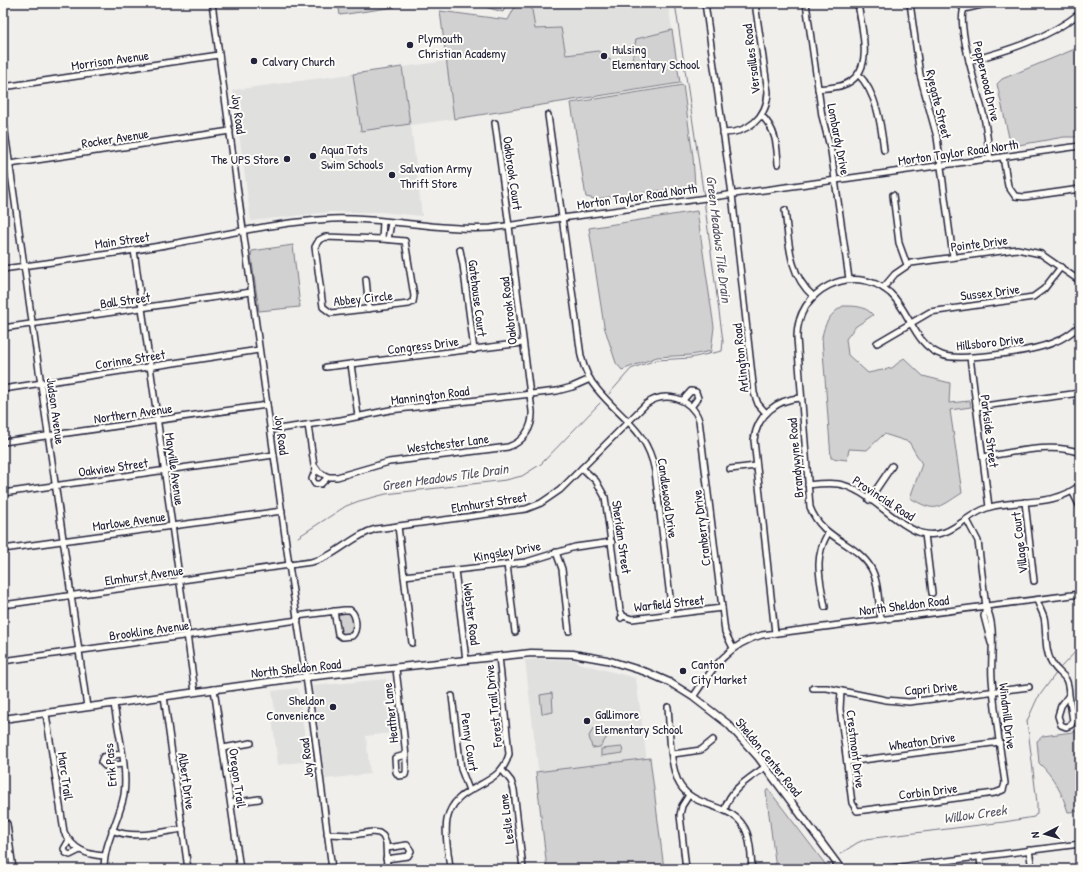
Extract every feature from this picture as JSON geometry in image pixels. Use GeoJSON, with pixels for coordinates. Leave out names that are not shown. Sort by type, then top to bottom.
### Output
{"type":"FeatureCollection","features":[{"type":"Feature","properties":{"kind":"main road","name":"North Sheldon Road"},"geometry":{"type":"LineString","coordinates":[[3,719],[214,689],[499,656],[548,652],[593,657]]}},
{"type":"Feature","properties":{"kind":"main road","name":"Sheldon Center Road"},"geometry":{"type":"LineString","coordinates":[[593,657],[646,672],[669,682],[694,697],[728,724],[765,767],[841,869]]}},
{"type":"Feature","properties":{"kind":"street"},"geometry":{"type":"LineString","coordinates":[[3,4],[7,3]]}},
{"type":"Feature","properties":{"kind":"street","name":"Joy Road"},"geometry":{"type":"LineString","coordinates":[[212,3],[332,869]]}},
{"type":"Feature","properties":{"kind":"street","name":"Arlington Road"},"geometry":{"type":"LineString","coordinates":[[705,3],[722,133],[732,194],[754,393],[758,404],[766,413]]}},
{"type":"Feature","properties":{"kind":"street","name":"Versailles Road"},"geometry":{"type":"LineString","coordinates":[[722,133],[735,132],[745,129],[755,123],[766,104],[768,92],[756,3]]}},
{"type":"Feature","properties":{"kind":"street","name":"Lombardy Drive"},"geometry":{"type":"LineString","coordinates":[[806,3],[818,89],[835,180],[849,279]]}},
{"type":"Feature","properties":{"kind":"street"},"geometry":{"type":"LineString","coordinates":[[818,89],[844,85],[858,74],[862,66],[865,56],[858,3]]}},
{"type":"Feature","properties":{"kind":"street","name":"Ryegate Street"},"geometry":{"type":"LineString","coordinates":[[910,3],[920,75],[936,133],[953,257]]}},
{"type":"Feature","properties":{"kind":"street","name":"Pepperwood Drive"},"geometry":{"type":"LineString","coordinates":[[990,3],[963,7],[962,16],[969,61],[984,116],[990,159]]}},
{"type":"Feature","properties":{"kind":"street"},"geometry":{"type":"LineString","coordinates":[[969,61],[1017,47],[1062,26],[1080,14]]}},
{"type":"Feature","properties":{"kind":"street","name":"Morrison Avenue"},"geometry":{"type":"LineString","coordinates":[[3,87],[219,55]]}},
{"type":"Feature","properties":{"kind":"street"},"geometry":{"type":"LineString","coordinates":[[858,74],[866,86],[877,110],[884,150]]}},
{"type":"Feature","properties":{"kind":"street","name":"Candlewood Drive"},"geometry":{"type":"LineString","coordinates":[[548,115],[579,348],[590,379],[600,393],[644,440],[653,463],[672,614]]}},
{"type":"Feature","properties":{"kind":"street"},"geometry":{"type":"LineString","coordinates":[[761,115],[768,122],[775,135],[778,164]]}},
{"type":"Feature","properties":{"kind":"street","name":"Judson Avenue"},"geometry":{"type":"LineString","coordinates":[[3,118],[86,707]]}},
{"type":"Feature","properties":{"kind":"street","name":"Oakbrook Court"},"geometry":{"type":"LineString","coordinates":[[495,123],[510,226]]}},
{"type":"Feature","properties":{"kind":"street","name":"Rocker Avenue"},"geometry":{"type":"LineString","coordinates":[[3,166],[230,131]]}},
{"type":"Feature","properties":{"kind":"street","name":"Morton Taylor Road North"},"geometry":{"type":"LineString","coordinates":[[243,231],[331,220],[384,222],[469,229],[510,226],[1080,146]]}},
{"type":"Feature","properties":{"kind":"street"},"geometry":{"type":"LineString","coordinates":[[1003,158],[1008,186],[1015,196],[1024,197],[1080,189]]}},
{"type":"Feature","properties":{"kind":"street"},"geometry":{"type":"LineString","coordinates":[[893,195],[899,243],[906,265]]}},
{"type":"Feature","properties":{"kind":"street"},"geometry":{"type":"LineString","coordinates":[[785,210],[793,266],[802,285],[813,296]]}},
{"type":"Feature","properties":{"kind":"street"},"geometry":{"type":"LineString","coordinates":[[384,222],[385,239]]}},
{"type":"Feature","properties":{"kind":"street"},"geometry":{"type":"LineString","coordinates":[[385,239],[390,223]]}},
{"type":"Feature","properties":{"kind":"street","name":"Oakbrook Road"},"geometry":{"type":"LineString","coordinates":[[510,226],[530,394]]}},
{"type":"Feature","properties":{"kind":"street","name":"Main Street"},"geometry":{"type":"LineString","coordinates":[[3,269],[134,250],[243,231]]}},
{"type":"Feature","properties":{"kind":"street","name":"Abbey Circle"},"geometry":{"type":"LineString","coordinates":[[325,237],[385,239],[405,241],[414,296],[413,302],[409,304],[331,313],[326,311],[323,307],[315,247],[319,240],[325,237]]}},
{"type":"Feature","properties":{"kind":"street","name":"Pointe Drive"},"geometry":{"type":"LineString","coordinates":[[883,288],[895,274],[906,265],[916,262],[1023,249],[1041,254],[1080,281]]}},
{"type":"Feature","properties":{"kind":"street","name":"Mayville Avenue"},"geometry":{"type":"LineString","coordinates":[[134,250],[194,692]]}},
{"type":"Feature","properties":{"kind":"street","name":"Gatehouse Court"},"geometry":{"type":"LineString","coordinates":[[460,250],[464,265],[474,350]]}},
{"type":"Feature","properties":{"kind":"street","name":"Sussex Drive"},"geometry":{"type":"LineString","coordinates":[[877,343],[910,322],[936,311],[1033,297],[1044,289],[1061,267]]}},
{"type":"Feature","properties":{"kind":"street"},"geometry":{"type":"LineString","coordinates":[[366,279],[369,309]]}},
{"type":"Feature","properties":{"kind":"street","name":"Hillsboro Drive"},"geometry":{"type":"LineString","coordinates":[[813,296],[829,285],[849,279],[868,281],[883,288],[896,300],[923,342],[935,352],[951,357],[970,357],[1046,346],[1062,339],[1080,325]]}},
{"type":"Feature","properties":{"kind":"street","name":"Ball Street"},"geometry":{"type":"LineString","coordinates":[[3,328],[251,292]]}},
{"type":"Feature","properties":{"kind":"street","name":"Brandywyne Road"},"geometry":{"type":"LineString","coordinates":[[813,296],[803,311],[797,328],[808,485],[812,512],[819,524],[828,533],[864,559],[871,567],[875,579],[881,619]]}},
{"type":"Feature","properties":{"kind":"street","name":"Congress Drive"},"geometry":{"type":"LineString","coordinates":[[326,367],[523,343]]}},
{"type":"Feature","properties":{"kind":"street","name":"Corinne Street"},"geometry":{"type":"LineString","coordinates":[[3,389],[150,368],[259,350]]}},
{"type":"Feature","properties":{"kind":"street","name":"Parkside Street"},"geometry":{"type":"LineString","coordinates":[[970,357],[989,507]]}},
{"type":"Feature","properties":{"kind":"street"},"geometry":{"type":"LineString","coordinates":[[351,364],[358,416]]}},
{"type":"Feature","properties":{"kind":"street","name":"Mannington Road"},"geometry":{"type":"LineString","coordinates":[[271,430],[308,425],[390,410],[567,389],[590,379]]}},
{"type":"Feature","properties":{"kind":"street"},"geometry":{"type":"LineString","coordinates":[[683,400],[691,391],[696,392],[698,398],[691,407]]}},
{"type":"Feature","properties":{"kind":"street"},"geometry":{"type":"LineString","coordinates":[[976,407],[1080,393]]}},
{"type":"Feature","properties":{"kind":"street","name":"Westchester Lane"},"geometry":{"type":"LineString","coordinates":[[308,425],[313,462],[316,469],[312,479],[315,484],[321,484],[328,477],[389,462],[511,446],[523,438],[530,425],[532,414],[530,394]]}},
{"type":"Feature","properties":{"kind":"street","name":"Elmhurst Street"},"geometry":{"type":"LineString","coordinates":[[289,565],[320,560],[363,533],[376,529],[526,509],[553,496],[646,404],[653,400],[665,397],[683,400]]}},
{"type":"Feature","properties":{"kind":"street"},"geometry":{"type":"LineString","coordinates":[[775,633],[754,436],[759,423],[766,413],[782,402],[802,398]]}},
{"type":"Feature","properties":{"kind":"street","name":"Cranberry Drive"},"geometry":{"type":"LineString","coordinates":[[683,400],[691,407],[698,417],[725,632],[733,648]]}},
{"type":"Feature","properties":{"kind":"street","name":"Northern Avenue"},"geometry":{"type":"LineString","coordinates":[[3,442],[267,405]]}},
{"type":"Feature","properties":{"kind":"street"},"geometry":{"type":"LineString","coordinates":[[983,457],[1052,448],[1080,453]]}},
{"type":"Feature","properties":{"kind":"street","name":"Oakview Street"},"geometry":{"type":"LineString","coordinates":[[3,493],[274,455]]}},
{"type":"Feature","properties":{"kind":"street"},"geometry":{"type":"LineString","coordinates":[[730,469],[756,466]]}},
{"type":"Feature","properties":{"kind":"street"},"geometry":{"type":"LineString","coordinates":[[869,500],[892,466]]}},
{"type":"Feature","properties":{"kind":"street","name":"Sheridan Street"},"geometry":{"type":"LineString","coordinates":[[582,468],[596,481],[605,497],[622,617]]}},
{"type":"Feature","properties":{"kind":"street"},"geometry":{"type":"LineString","coordinates":[[316,469],[328,477]]}},
{"type":"Feature","properties":{"kind":"street","name":"Provincial Road"},"geometry":{"type":"LineString","coordinates":[[808,485],[842,485],[854,489],[908,528],[925,534],[946,533],[989,507],[1056,498],[1080,486]]}},
{"type":"Feature","properties":{"kind":"street"},"geometry":{"type":"LineString","coordinates":[[1072,491],[1080,507]]}},
{"type":"Feature","properties":{"kind":"street","name":"Village Court"},"geometry":{"type":"LineString","coordinates":[[1025,502],[1034,581]]}},
{"type":"Feature","properties":{"kind":"street","name":"Marlowe Avenue"},"geometry":{"type":"LineString","coordinates":[[3,549],[282,510]]}},
{"type":"Feature","properties":{"kind":"street","name":"Windmill Drive"},"geometry":{"type":"LineString","coordinates":[[967,520],[978,540],[986,607],[984,616],[991,644],[993,692],[1005,783],[1003,790]]}},
{"type":"Feature","properties":{"kind":"street"},"geometry":{"type":"LineString","coordinates":[[398,526],[412,643]]}},
{"type":"Feature","properties":{"kind":"street"},"geometry":{"type":"LineString","coordinates":[[824,607],[818,562],[821,547],[828,533]]}},
{"type":"Feature","properties":{"kind":"street"},"geometry":{"type":"LineString","coordinates":[[925,534],[932,593]]}},
{"type":"Feature","properties":{"kind":"street","name":"Kingsley Drive"},"geometry":{"type":"LineString","coordinates":[[404,576],[532,560],[574,546],[612,542]]}},
{"type":"Feature","properties":{"kind":"street"},"geometry":{"type":"LineString","coordinates":[[556,552],[562,569],[569,631]]}},
{"type":"Feature","properties":{"kind":"street"},"geometry":{"type":"LineString","coordinates":[[507,564],[515,632]]}},
{"type":"Feature","properties":{"kind":"street","name":"Elmhurst Avenue"},"geometry":{"type":"LineString","coordinates":[[3,606],[289,565]]}},
{"type":"Feature","properties":{"kind":"street","name":"Webster Road"},"geometry":{"type":"LineString","coordinates":[[455,570],[466,660]]}},
{"type":"Feature","properties":{"kind":"street","name":"North Sheldon Road"},"geometry":{"type":"LineString","coordinates":[[694,697],[711,670],[733,648],[756,636],[1080,594]]}},
{"type":"Feature","properties":{"kind":"street"},"geometry":{"type":"LineString","coordinates":[[1037,600],[1044,618],[1050,658],[1053,664],[1066,677],[1073,721],[1071,725],[1066,727],[1061,725],[1058,716],[1062,706],[1069,696]]}},
{"type":"Feature","properties":{"kind":"street","name":"Warfield Street"},"geometry":{"type":"LineString","coordinates":[[622,617],[632,619],[722,608]]}},
{"type":"Feature","properties":{"kind":"street","name":"Brookline Avenue"},"geometry":{"type":"LineString","coordinates":[[3,661],[187,636],[298,618],[334,611],[348,609],[352,611],[356,628],[352,636],[342,637],[338,634],[334,611]]}},
{"type":"Feature","properties":{"kind":"street","name":"Forest Trail Drive"},"geometry":{"type":"LineString","coordinates":[[499,656],[509,748],[507,760],[502,770]]}},
{"type":"Feature","properties":{"kind":"street","name":"Heather Lane"},"geometry":{"type":"LineString","coordinates":[[396,668],[405,755]]}},
{"type":"Feature","properties":{"kind":"street","name":"Capri Drive"},"geometry":{"type":"LineString","coordinates":[[813,688],[841,691],[886,700],[909,702],[1029,687]]}},
{"type":"Feature","properties":{"kind":"street","name":"Oregon Trail"},"geometry":{"type":"LineString","coordinates":[[214,689],[240,869]]}},
{"type":"Feature","properties":{"kind":"street","name":"Crestmont Drive"},"geometry":{"type":"LineString","coordinates":[[841,691],[840,710],[852,803],[855,810]]}},
{"type":"Feature","properties":{"kind":"street","name":"Albert Drive"},"geometry":{"type":"LineString","coordinates":[[164,696],[188,869]]}},
{"type":"Feature","properties":{"kind":"street","name":"Penny Court"},"geometry":{"type":"LineString","coordinates":[[452,696],[461,769],[469,790]]}},
{"type":"Feature","properties":{"kind":"street","name":"Erik Pass"},"geometry":{"type":"LineString","coordinates":[[104,869],[104,856],[124,795],[123,764],[114,704]]}},
{"type":"Feature","properties":{"kind":"street"},"geometry":{"type":"LineString","coordinates":[[668,707],[677,780],[689,795],[725,809],[738,818],[745,828],[749,840],[752,869]]}},
{"type":"Feature","properties":{"kind":"street","name":"Marc Trail"},"geometry":{"type":"LineString","coordinates":[[46,714],[61,822],[69,840],[80,850],[90,855],[104,856]]}},
{"type":"Feature","properties":{"kind":"street"},"geometry":{"type":"LineString","coordinates":[[673,754],[701,750],[713,740]]}},
{"type":"Feature","properties":{"kind":"street","name":"Wheaton Drive"},"geometry":{"type":"LineString","coordinates":[[847,762],[1000,742]]}},
{"type":"Feature","properties":{"kind":"street"},"geometry":{"type":"LineString","coordinates":[[223,748],[251,743]]}},
{"type":"Feature","properties":{"kind":"street"},"geometry":{"type":"LineString","coordinates":[[121,754],[103,757],[101,762],[105,766],[123,764]]}},
{"type":"Feature","properties":{"kind":"street"},"geometry":{"type":"LineString","coordinates":[[725,809],[728,799],[734,791],[765,767]]}},
{"type":"Feature","properties":{"kind":"street"},"geometry":{"type":"LineString","coordinates":[[450,869],[446,829],[447,820],[451,809],[457,799],[469,790],[493,778],[502,770]]}},
{"type":"Feature","properties":{"kind":"street","name":"Leslie Lane"},"geometry":{"type":"LineString","coordinates":[[502,770],[511,781],[514,790],[523,869]]}},
{"type":"Feature","properties":{"kind":"street","name":"Corbin Drive"},"geometry":{"type":"LineString","coordinates":[[855,810],[861,811],[995,794],[1003,790]]}},
{"type":"Feature","properties":{"kind":"street"},"geometry":{"type":"LineString","coordinates":[[686,869],[680,815],[682,806],[689,795]]}},
{"type":"Feature","properties":{"kind":"street"},"geometry":{"type":"LineString","coordinates":[[231,803],[259,799]]}},
{"type":"Feature","properties":{"kind":"street"},"geometry":{"type":"LineString","coordinates":[[3,867],[13,867],[7,824]]}},
{"type":"Feature","properties":{"kind":"street"},"geometry":{"type":"LineString","coordinates":[[112,830],[123,834],[134,835],[183,828]]}},
{"type":"Feature","properties":{"kind":"street"},"geometry":{"type":"LineString","coordinates":[[327,834],[353,836],[377,833],[385,840],[387,848],[387,869]]}},
{"type":"Feature","properties":{"kind":"street","name":"Marc Trail"},"geometry":{"type":"LineString","coordinates":[[69,840],[64,849],[66,853],[73,854],[80,850]]}},
{"type":"Feature","properties":{"kind":"street"},"geometry":{"type":"LineString","coordinates":[[884,869],[1080,844]]}},
{"type":"Feature","properties":{"kind":"street"},"geometry":{"type":"LineString","coordinates":[[386,860],[408,856],[411,851],[407,845],[387,848]]}},
{"type":"Feature","properties":{"kind":"street"},"geometry":{"type":"LineString","coordinates":[[1029,850],[1032,869]]}},
{"type":"Feature","properties":{"kind":"street"},"geometry":{"type":"LineString","coordinates":[[980,857],[981,869]]}},
{"type":"Feature","properties":{"kind":"shaded area"},"geometry":{"type":"Polygon","coordinates":[[[338,3],[394,3],[395,7],[340,15],[338,3]]]}},
{"type":"Feature","properties":{"kind":"shaded area"},"geometry":{"type":"Polygon","coordinates":[[[471,3],[506,3],[503,12],[471,3]]]}},
{"type":"Feature","properties":{"kind":"shaded area"},"geometry":{"type":"Polygon","coordinates":[[[517,3],[531,3],[535,29],[561,28],[566,55],[598,51],[617,65],[632,61],[636,39],[672,30],[680,83],[454,119],[440,11],[508,20],[517,3]]]}},
{"type":"Feature","properties":{"kind":"shaded area","name":"Hulsing Elementary School"},"geometry":{"type":"Polygon","coordinates":[[[524,3],[668,3],[680,83],[539,105],[524,3]]]}},
{"type":"Feature","properties":{"kind":"shaded area"},"geometry":{"type":"Polygon","coordinates":[[[1080,47],[1080,137],[1064,137],[1013,146],[1010,142],[997,84],[1002,79],[1080,47]]]}},
{"type":"Feature","properties":{"kind":"shaded area"},"geometry":{"type":"Polygon","coordinates":[[[447,61],[454,119],[411,125],[422,216],[380,212],[330,212],[251,221],[233,90],[447,61]]]}},
{"type":"Feature","properties":{"kind":"shaded area"},"geometry":{"type":"Polygon","coordinates":[[[402,67],[410,124],[361,131],[353,74],[402,67]]]}},
{"type":"Feature","properties":{"kind":"shaded area"},"geometry":{"type":"Polygon","coordinates":[[[683,85],[693,157],[695,186],[595,199],[586,197],[571,103],[683,85]]]}},
{"type":"Feature","properties":{"kind":"shaded area"},"geometry":{"type":"Polygon","coordinates":[[[697,211],[714,327],[711,351],[691,355],[657,357],[622,370],[616,363],[604,326],[589,228],[697,211]]]}},
{"type":"Feature","properties":{"kind":"shaded area"},"geometry":{"type":"Polygon","coordinates":[[[293,245],[300,307],[259,311],[251,255],[252,251],[293,245]]]}},
{"type":"Feature","properties":{"kind":"shaded area"},"geometry":{"type":"Polygon","coordinates":[[[843,306],[860,307],[873,315],[855,327],[846,339],[848,355],[868,373],[892,368],[904,358],[923,376],[950,383],[949,403],[970,401],[971,407],[950,410],[962,493],[947,503],[941,506],[931,507],[910,498],[922,464],[909,442],[884,434],[867,450],[849,449],[847,460],[831,458],[822,338],[824,328],[829,319],[843,306]]]}},
{"type":"Feature","properties":{"kind":"shaded area"},"geometry":{"type":"Polygon","coordinates":[[[340,612],[349,612],[352,615],[354,630],[351,633],[340,634],[337,616],[340,612]]]}},
{"type":"Feature","properties":{"kind":"shaded area","name":"Gallimore Elementary School"},"geometry":{"type":"Polygon","coordinates":[[[525,660],[577,660],[578,663],[636,678],[661,869],[550,869],[525,660]]]}},
{"type":"Feature","properties":{"kind":"shaded area"},"geometry":{"type":"Polygon","coordinates":[[[386,679],[391,733],[366,736],[370,774],[325,779],[313,686],[386,679]]]}},
{"type":"Feature","properties":{"kind":"shaded area"},"geometry":{"type":"Polygon","coordinates":[[[298,688],[308,761],[278,765],[272,718],[276,718],[272,691],[298,688]]]}},
{"type":"Feature","properties":{"kind":"shaded area"},"geometry":{"type":"Polygon","coordinates":[[[552,693],[553,712],[542,714],[540,695],[552,693]]]}},
{"type":"Feature","properties":{"kind":"shaded area"},"geometry":{"type":"Polygon","coordinates":[[[597,728],[605,732],[607,737],[600,747],[592,748],[589,736],[593,729],[597,728]]]}},
{"type":"Feature","properties":{"kind":"shaded area"},"geometry":{"type":"Polygon","coordinates":[[[1080,731],[1080,811],[1068,812],[1057,786],[1039,763],[1037,741],[1043,736],[1080,731]]]}},
{"type":"Feature","properties":{"kind":"shaded area"},"geometry":{"type":"Polygon","coordinates":[[[622,747],[623,753],[601,756],[601,749],[622,747]]]}},
{"type":"Feature","properties":{"kind":"shaded area"},"geometry":{"type":"Polygon","coordinates":[[[650,758],[664,869],[547,869],[536,772],[650,758]]]}},
{"type":"Feature","properties":{"kind":"shaded area"},"geometry":{"type":"Polygon","coordinates":[[[768,789],[829,869],[776,869],[766,791],[768,789]]]}},
{"type":"Feature","properties":{"kind":"waterway","name":"Green Meadows Tile Drain"},"geometry":{"type":"LineString","coordinates":[[675,3],[704,197]]}},
{"type":"Feature","properties":{"kind":"waterway","name":"Green Meadows Tile Drain"},"geometry":{"type":"LineString","coordinates":[[609,394],[631,369],[641,365],[657,360],[690,358],[722,351],[723,341],[704,200]]}},
{"type":"Feature","properties":{"kind":"waterway","name":"Green Meadows Tile Drain"},"geometry":{"type":"LineString","coordinates":[[298,537],[346,506],[359,501],[386,494],[506,480],[522,476],[541,464],[600,403]]}},
{"type":"Feature","properties":{"kind":"waterway","name":"Willow Creek"},"geometry":{"type":"LineString","coordinates":[[1061,667],[1080,647]]}},
{"type":"Feature","properties":{"kind":"waterway","name":"Willow Creek"},"geometry":{"type":"LineString","coordinates":[[840,854],[866,839],[1034,817],[1037,813],[1037,803],[1027,721],[1037,699],[1057,672]]}},
{"type":"Feature","properties":{"kind":"waterway","name":"Willow Creek"},"geometry":{"type":"LineString","coordinates":[[821,869],[826,865]]}},
{"type":"Feature","properties":{"kind":"place","name":"Plymouth Christian Academy"},"geometry":{"type":"Point","coordinates":[410,45]}},
{"type":"Feature","properties":{"kind":"place","name":"Hulsing Elementary School"},"geometry":{"type":"Point","coordinates":[604,56]}},
{"type":"Feature","properties":{"kind":"place","name":"Calvary Church"},"geometry":{"type":"Point","coordinates":[254,61]}},
{"type":"Feature","properties":{"kind":"place","name":"Aqua Tots Swim Schools"},"geometry":{"type":"Point","coordinates":[313,156]}},
{"type":"Feature","properties":{"kind":"place","name":"The UPS Store"},"geometry":{"type":"Point","coordinates":[287,159]}},
{"type":"Feature","properties":{"kind":"place","name":"Salvation Army Thrift Store"},"geometry":{"type":"Point","coordinates":[392,175]}},
{"type":"Feature","properties":{"kind":"place","name":"Canton City Market"},"geometry":{"type":"Point","coordinates":[683,671]}},
{"type":"Feature","properties":{"kind":"place","name":"Sheldon Convenience"},"geometry":{"type":"Point","coordinates":[333,707]}},
{"type":"Feature","properties":{"kind":"place","name":"Gallimore Elementary School"},"geometry":{"type":"Point","coordinates":[587,721]}}]}
